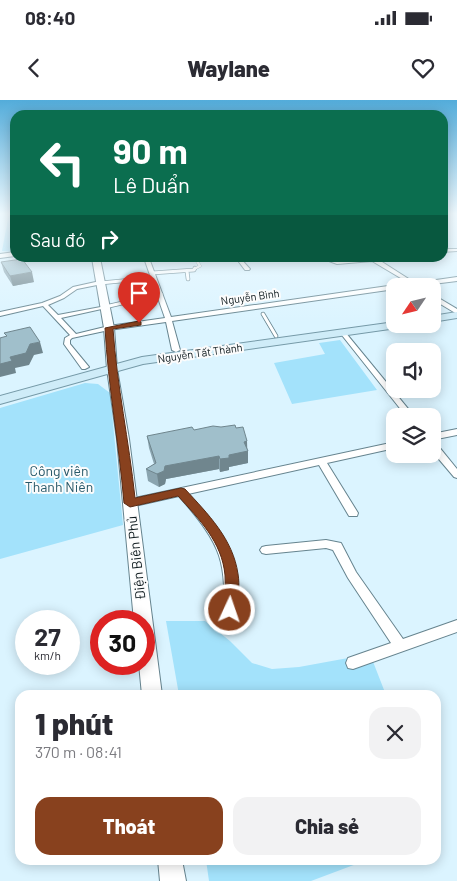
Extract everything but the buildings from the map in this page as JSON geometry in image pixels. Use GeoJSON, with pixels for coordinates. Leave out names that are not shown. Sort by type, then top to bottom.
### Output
{"type":"FeatureCollection","features":[{"type":"Feature","properties":{"kind":"main road"},"geometry":{"type":"LineString","coordinates":[[441,313],[456,312]]}},
{"type":"Feature","properties":{"kind":"main road"},"geometry":{"type":"LineString","coordinates":[[441,316],[456,312]]}},
{"type":"Feature","properties":{"kind":"main road","name":"Nguyễn Tất Thành"},"geometry":{"type":"LineString","coordinates":[[0,400],[111,364],[176,350],[386,319]]}},
{"type":"Feature","properties":{"kind":"main road","name":"Nguyễn Tất Thành"},"geometry":{"type":"LineString","coordinates":[[0,391],[85,367],[142,361],[386,327]]}},
{"type":"Feature","properties":{"kind":"street","name":"Điện Biên Phủ"},"geometry":{"type":"LineString","coordinates":[[97,262],[109,328],[111,364],[123,439],[142,610]]}},
{"type":"Feature","properties":{"kind":"street"},"geometry":{"type":"LineString","coordinates":[[147,262],[169,319],[176,350]]}},
{"type":"Feature","properties":{"kind":"street"},"geometry":{"type":"LineString","coordinates":[[241,262],[247,269]]}},
{"type":"Feature","properties":{"kind":"street"},"geometry":{"type":"LineString","coordinates":[[379,262],[404,278]]}},
{"type":"Feature","properties":{"kind":"street"},"geometry":{"type":"LineString","coordinates":[[441,281],[457,279]]}},
{"type":"Feature","properties":{"kind":"street"},"geometry":{"type":"LineString","coordinates":[[0,314],[44,304],[62,297],[75,288],[100,283]]}},
{"type":"Feature","properties":{"kind":"street","name":"Nguyễn Bình"},"geometry":{"type":"LineString","coordinates":[[75,336],[109,328],[386,288]]}},
{"type":"Feature","properties":{"kind":"street"},"geometry":{"type":"LineString","coordinates":[[441,302],[456,312]]}},
{"type":"Feature","properties":{"kind":"street"},"geometry":{"type":"LineString","coordinates":[[44,304],[75,336],[67,339],[66,342],[85,367]]}},
{"type":"Feature","properties":{"kind":"street"},"geometry":{"type":"LineString","coordinates":[[58,318],[104,307]]}},
{"type":"Feature","properties":{"kind":"street"},"geometry":{"type":"LineString","coordinates":[[343,334],[403,408]]}},
{"type":"Feature","properties":{"kind":"street"},"geometry":{"type":"LineString","coordinates":[[441,435],[457,432]]}},
{"type":"Feature","properties":{"kind":"street"},"geometry":{"type":"LineString","coordinates":[[130,503],[386,447]]}},
{"type":"Feature","properties":{"kind":"street"},"geometry":{"type":"LineString","coordinates":[[441,455],[457,475]]}},
{"type":"Feature","properties":{"kind":"street"},"geometry":{"type":"LineString","coordinates":[[321,461],[353,513]]}},
{"type":"Feature","properties":{"kind":"street"},"geometry":{"type":"LineString","coordinates":[[181,492],[211,524],[229,560],[232,592],[229,627]]}},
{"type":"Feature","properties":{"kind":"street"},"geometry":{"type":"LineString","coordinates":[[266,550],[326,544],[337,546],[357,582],[400,645]]}},
{"type":"Feature","properties":{"kind":"street"},"geometry":{"type":"LineString","coordinates":[[353,662],[457,626]]}},
{"type":"Feature","properties":{"kind":"street","name":"Điện Biên Phủ"},"geometry":{"type":"LineString","coordinates":[[150,675],[151,690]]}},
{"type":"Feature","properties":{"kind":"street"},"geometry":{"type":"LineString","coordinates":[[171,865],[173,881]]}},
{"type":"Feature","properties":{"kind":"lane"},"geometry":{"type":"LineString","coordinates":[[100,283],[187,271],[200,266],[198,262]]}},
{"type":"Feature","properties":{"kind":"lane"},"geometry":{"type":"LineString","coordinates":[[187,271],[188,280]]}},
{"type":"Feature","properties":{"kind":"lane"},"geometry":{"type":"LineString","coordinates":[[104,307],[160,294]]}},
{"type":"Feature","properties":{"kind":"lane"},"geometry":{"type":"LineString","coordinates":[[263,314],[276,336]]}},
{"type":"Feature","properties":{"kind":"green space"},"geometry":{"type":"Polygon","coordinates":[[[340,340],[377,390],[292,404],[274,363],[325,354],[319,343],[340,340]]]}},
{"type":"Feature","properties":{"kind":"green space","name":"Công viên Thanh Niên"},"geometry":{"type":"Polygon","coordinates":[[[85,383],[98,384],[110,393],[123,525],[0,559],[0,408],[85,383]]]}},
{"type":"Feature","properties":{"kind":"green space"},"geometry":{"type":"Polygon","coordinates":[[[166,621],[205,621],[230,641],[252,663],[272,669],[299,667],[370,654],[384,690],[178,690],[166,621]]]}},
{"type":"Feature","properties":{"kind":"green space"},"geometry":{"type":"Polygon","coordinates":[[[207,865],[354,865],[311,881],[209,881],[207,865]]]}},
{"type":"Feature","properties":{"kind":"route"},"geometry":{"type":"LineString","coordinates":[[139,323],[109,328],[112,368],[123,439],[130,503],[181,492],[211,524],[224,546],[229,560],[232,574],[230,610]]}}]}
